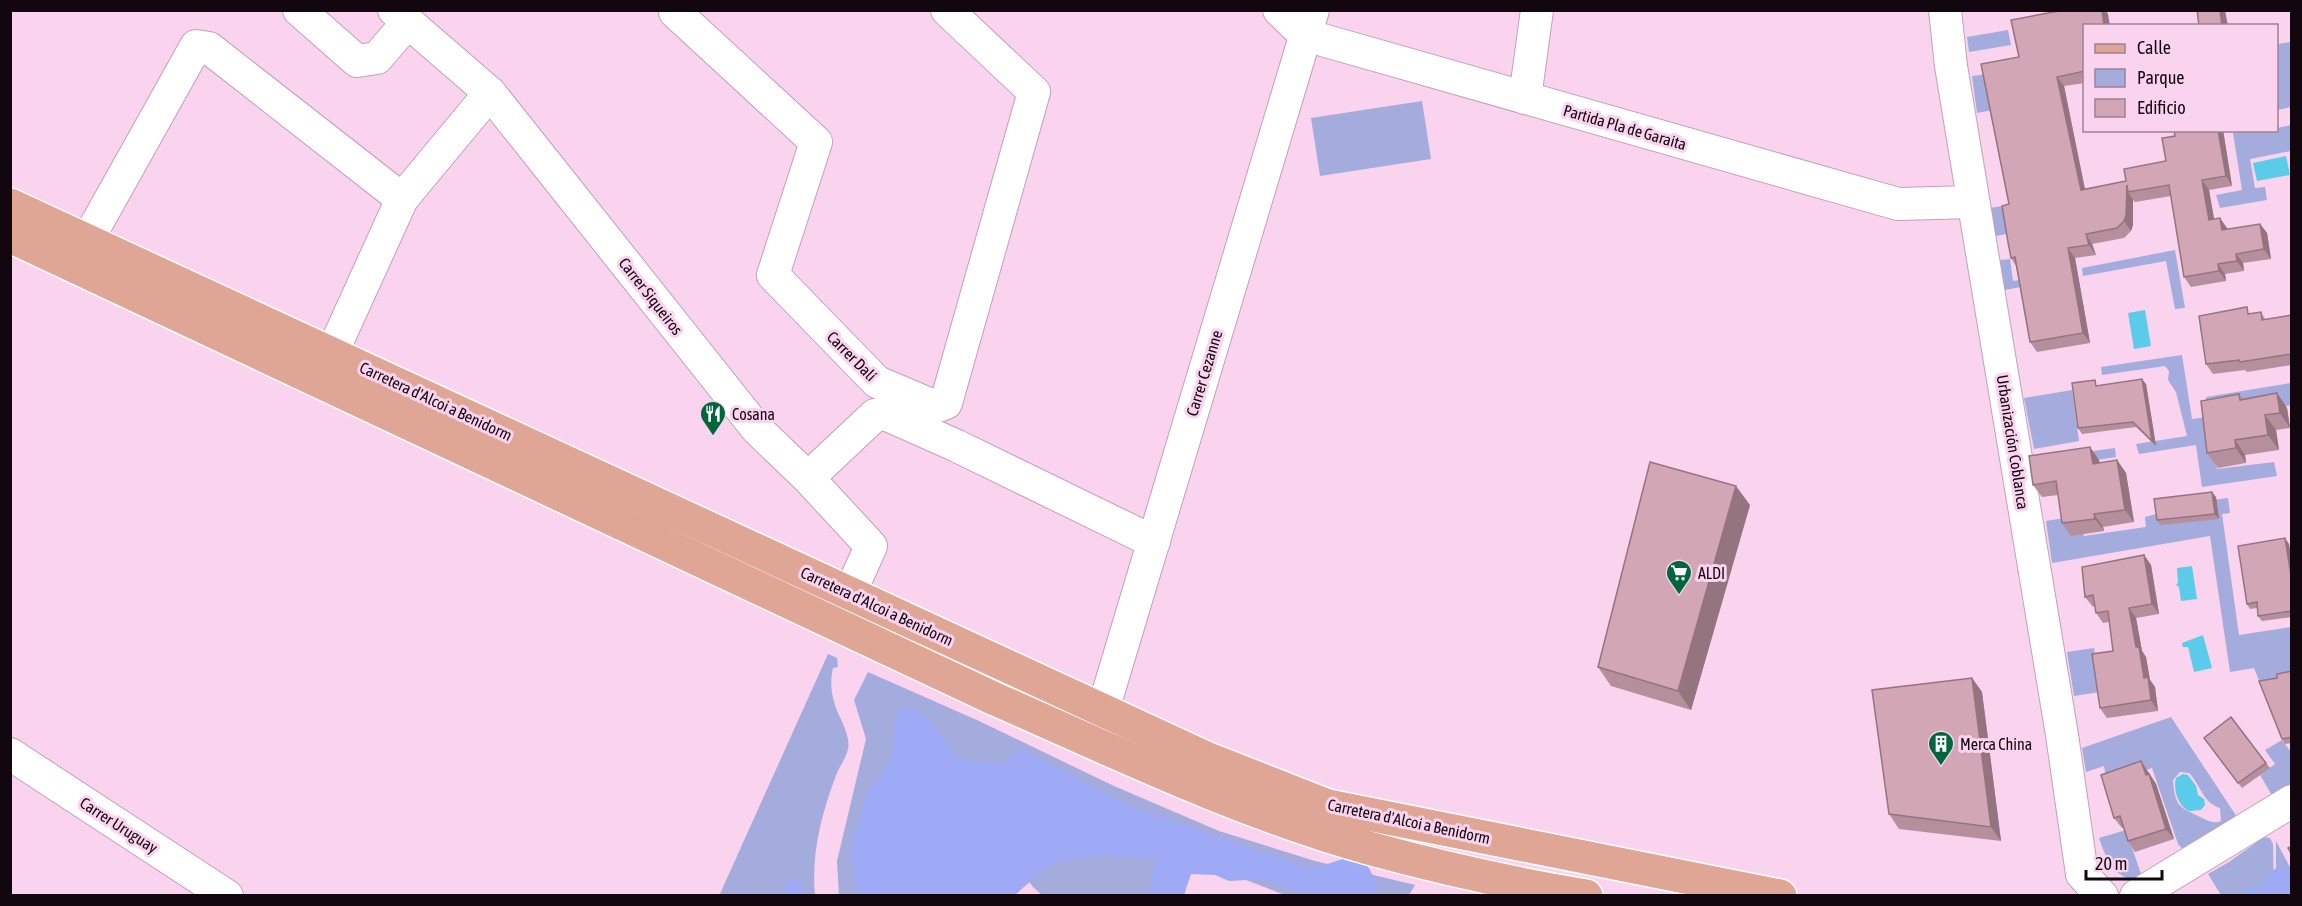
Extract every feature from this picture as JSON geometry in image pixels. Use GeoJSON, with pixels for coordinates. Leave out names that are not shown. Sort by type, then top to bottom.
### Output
{"type":"FeatureCollection","features":[{"type":"Feature","properties":{"kind":"main road","name":"Carretera d'Alcoi a Benidorm"},"geometry":{"type":"LineString","coordinates":[[10,205],[1206,758],[1328,806],[1780,896]]}},
{"type":"Feature","properties":{"kind":"main road","name":"Carretera d'Alcoi a Benidorm"},"geometry":{"type":"LineString","coordinates":[[10,236],[995,699],[1158,771],[1278,818],[1371,849],[1508,883],[1586,896]]}},
{"type":"Feature","properties":{"kind":"street"},"geometry":{"type":"LineString","coordinates":[[299,10],[357,61],[376,58],[401,16]]}},
{"type":"Feature","properties":{"kind":"street","name":"Carrer Dalí"},"geometry":{"type":"LineString","coordinates":[[676,10],[675,12],[816,142],[773,275],[877,382],[936,407],[946,403],[1034,92],[946,10]]}},
{"type":"Feature","properties":{"kind":"street"},"geometry":{"type":"LineString","coordinates":[[1279,10],[1309,23]]}},
{"type":"Feature","properties":{"kind":"street"},"geometry":{"type":"LineString","coordinates":[[1525,98],[1537,10]]}},
{"type":"Feature","properties":{"kind":"street","name":"Urbanización Coblanca"},"geometry":{"type":"LineString","coordinates":[[1945,10],[1973,202],[2062,735],[2085,888]]}},
{"type":"Feature","properties":{"kind":"street","name":"Carrer Siqueiros"},"geometry":{"type":"LineString","coordinates":[[401,16],[490,93],[757,429],[808,478],[871,546],[850,593]]}},
{"type":"Feature","properties":{"kind":"street","name":"Partida Pla de Garaita"},"geometry":{"type":"LineString","coordinates":[[1309,23],[1525,98],[1898,204],[1973,202]]}},
{"type":"Feature","properties":{"kind":"street","name":"Carrer Cezanne"},"geometry":{"type":"LineString","coordinates":[[1103,710],[1309,23]]}},
{"type":"Feature","properties":{"kind":"street"},"geometry":{"type":"LineString","coordinates":[[87,241],[196,46],[209,48],[402,200]]}},
{"type":"Feature","properties":{"kind":"street"},"geometry":{"type":"LineString","coordinates":[[332,353],[402,200],[490,93]]}},
{"type":"Feature","properties":{"kind":"street"},"geometry":{"type":"LineString","coordinates":[[808,478],[875,415],[885,414],[957,446],[1154,542]]}},
{"type":"Feature","properties":{"kind":"street","name":"Carrer Uruguay"},"geometry":{"type":"LineString","coordinates":[[10,754],[227,896]]}},
{"type":"Feature","properties":{"kind":"street"},"geometry":{"type":"LineString","coordinates":[[2136,896],[2292,801]]}},
{"type":"Feature","properties":{"kind":"green space"},"geometry":{"type":"Polygon","coordinates":[[[2008,30],[2011,45],[1969,52],[1967,37],[2008,30]]]}},
{"type":"Feature","properties":{"kind":"green space"},"geometry":{"type":"Polygon","coordinates":[[[2291,42],[2291,107],[2278,110],[2278,44],[2291,42]]]}},
{"type":"Feature","properties":{"kind":"green space"},"geometry":{"type":"Polygon","coordinates":[[[1988,74],[2029,103],[1977,113],[1972,76],[1988,74]]]}},
{"type":"Feature","properties":{"kind":"green space"},"geometry":{"type":"Polygon","coordinates":[[[1422,101],[1431,159],[1320,176],[1311,118],[1422,101]]]}},
{"type":"Feature","properties":{"kind":"green space"},"geometry":{"type":"Polygon","coordinates":[[[2291,125],[2291,151],[2250,159],[2255,188],[2265,187],[2267,200],[2220,208],[2216,195],[2242,190],[2233,133],[2278,132],[2278,128],[2291,125]]]}},
{"type":"Feature","properties":{"kind":"green space"},"geometry":{"type":"Polygon","coordinates":[[[2057,197],[2012,233],[1996,236],[1990,208],[2057,197]]]}},
{"type":"Feature","properties":{"kind":"green space"},"geometry":{"type":"Polygon","coordinates":[[[2175,250],[2185,308],[2175,309],[2166,261],[2083,276],[2082,268],[2175,250]]]}},
{"type":"Feature","properties":{"kind":"green space"},"geometry":{"type":"Polygon","coordinates":[[[2010,259],[2013,281],[2069,272],[2069,278],[2005,290],[2000,260],[2010,259]]]}},
{"type":"Feature","properties":{"kind":"green space"},"geometry":{"type":"Polygon","coordinates":[[[2182,355],[2192,419],[2208,417],[2206,397],[2291,383],[2291,405],[2252,412],[2210,428],[2217,469],[2274,462],[2277,476],[2202,487],[2196,445],[2139,454],[2136,444],[2187,436],[2176,392],[2168,380],[2169,371],[2165,366],[2102,375],[2101,367],[2182,355]]]}},
{"type":"Feature","properties":{"kind":"green space"},"geometry":{"type":"Polygon","coordinates":[[[2072,390],[2079,441],[2034,449],[2024,398],[2072,390]]]}},
{"type":"Feature","properties":{"kind":"green space"},"geometry":{"type":"Polygon","coordinates":[[[2115,448],[2116,457],[2038,469],[2036,459],[2115,448]]]}},
{"type":"Feature","properties":{"kind":"green space"},"geometry":{"type":"Polygon","coordinates":[[[2228,498],[2230,513],[2222,514],[2239,635],[2291,627],[2291,674],[2260,683],[2254,668],[2230,672],[2210,536],[2052,563],[2046,521],[2065,518],[2082,529],[2084,536],[2146,527],[2145,517],[2205,501],[2228,498]]]}},
{"type":"Feature","properties":{"kind":"green space"},"geometry":{"type":"Polygon","coordinates":[[[2094,648],[2100,692],[2074,696],[2067,652],[2094,648]]]}},
{"type":"Feature","properties":{"kind":"green space"},"geometry":{"type":"Polygon","coordinates":[[[828,654],[837,658],[838,667],[833,668],[832,673],[832,691],[848,744],[847,753],[836,774],[821,821],[814,865],[815,895],[719,896],[828,654]]]}},
{"type":"Feature","properties":{"kind":"green space"},"geometry":{"type":"Polygon","coordinates":[[[868,672],[979,721],[1114,786],[1219,831],[1315,861],[1415,885],[1409,895],[1285,895],[1246,880],[1182,862],[1162,895],[1042,895],[1033,887],[1013,859],[907,895],[839,896],[837,861],[866,739],[854,700],[868,672]]]}},
{"type":"Feature","properties":{"kind":"green space"},"geometry":{"type":"Polygon","coordinates":[[[2171,717],[2239,820],[2187,854],[2178,844],[2152,768],[2107,783],[2104,766],[2086,772],[2082,748],[2171,717]],[[2180,772],[2173,780],[2177,801],[2184,809],[2202,818],[2214,822],[2221,821],[2220,808],[2209,802],[2189,773],[2180,772]]]}},
{"type":"Feature","properties":{"kind":"green space"},"geometry":{"type":"Polygon","coordinates":[[[2282,740],[2291,752],[2291,787],[2274,799],[2260,775],[2275,764],[2265,750],[2282,740]]]}},
{"type":"Feature","properties":{"kind":"green space"},"geometry":{"type":"Polygon","coordinates":[[[2126,830],[2142,877],[2125,877],[2113,868],[2099,838],[2126,830]]]}},
{"type":"Feature","properties":{"kind":"green space"},"geometry":{"type":"Polygon","coordinates":[[[2264,837],[2270,838],[2273,844],[2274,895],[2221,895],[2208,874],[2264,837]]]}},
{"type":"Feature","properties":{"kind":"green space"},"geometry":{"type":"Polygon","coordinates":[[[2276,841],[2291,869],[2291,895],[2276,895],[2276,841]]]}},
{"type":"Feature","properties":{"kind":"shaded area"},"geometry":{"type":"Polygon","coordinates":[[[2286,156],[2290,175],[2257,181],[2253,163],[2286,156]]]}},
{"type":"Feature","properties":{"kind":"shaded area"},"geometry":{"type":"Polygon","coordinates":[[[2145,310],[2151,346],[2134,349],[2128,313],[2145,310]]]}},
{"type":"Feature","properties":{"kind":"shaded area"},"geometry":{"type":"Polygon","coordinates":[[[2192,566],[2197,599],[2181,601],[2179,587],[2176,585],[2178,583],[2177,568],[2192,566]]]}},
{"type":"Feature","properties":{"kind":"shaded area"},"geometry":{"type":"Polygon","coordinates":[[[2203,635],[2212,668],[2194,672],[2188,647],[2183,647],[2182,643],[2203,635]]]}},
{"type":"Feature","properties":{"kind":"shaded area"},"geometry":{"type":"Polygon","coordinates":[[[909,706],[929,720],[958,758],[1001,765],[1021,749],[1129,806],[1278,858],[1311,869],[1343,859],[1367,865],[1380,888],[1368,895],[1311,895],[1263,879],[1229,881],[1215,875],[1191,874],[1184,895],[1150,895],[1153,869],[1157,860],[1100,855],[1050,864],[1015,895],[862,895],[858,893],[850,851],[867,792],[891,759],[897,712],[909,706]]]}},
{"type":"Feature","properties":{"kind":"shaded area"},"geometry":{"type":"Polygon","coordinates":[[[2183,774],[2188,775],[2196,786],[2198,795],[2204,799],[2205,805],[2201,810],[2189,811],[2179,801],[2175,782],[2176,778],[2183,774]]]}},
{"type":"Feature","properties":{"kind":"shaded area"},"geometry":{"type":"Polygon","coordinates":[[[2279,866],[2291,872],[2291,895],[2233,895],[2248,887],[2262,888],[2268,874],[2279,866]]]}},
{"type":"Feature","properties":{"kind":"shaded area"},"geometry":{"type":"Polygon","coordinates":[[[801,880],[804,895],[784,895],[786,881],[801,880]]]}},
{"type":"Feature","properties":{"kind":"building"},"geometry":{"type":"Polygon","coordinates":[[[2064,10],[2102,10],[2104,24],[2083,24],[2083,71],[2057,77],[2081,190],[2126,181],[2124,169],[2166,161],[2162,138],[2175,136],[2174,132],[2218,132],[2226,176],[2202,180],[2209,220],[2220,218],[2222,230],[2260,224],[2264,249],[2236,254],[2237,261],[2218,264],[2219,271],[2184,277],[2169,185],[2128,192],[2127,185],[2124,221],[2117,228],[2086,234],[2089,245],[2068,248],[2083,333],[2030,342],[2015,257],[2011,258],[2008,242],[2002,206],[2009,204],[1981,64],[2019,57],[2011,20],[2064,10]]]}},
{"type":"Feature","properties":{"kind":"building"},"geometry":{"type":"Polygon","coordinates":[[[2197,10],[2220,10],[2222,24],[2199,24],[2197,10]]]}},
{"type":"Feature","properties":{"kind":"building"},"geometry":{"type":"Polygon","coordinates":[[[2247,307],[2248,314],[2261,312],[2262,320],[2292,315],[2292,354],[2240,362],[2239,360],[2206,364],[2199,316],[2247,307]]]}},
{"type":"Feature","properties":{"kind":"building"},"geometry":{"type":"Polygon","coordinates":[[[2142,379],[2152,441],[2133,422],[2078,428],[2072,383],[2095,380],[2096,386],[2142,379]]]}},
{"type":"Feature","properties":{"kind":"building"},"geometry":{"type":"Polygon","coordinates":[[[2277,393],[2280,413],[2265,415],[2268,435],[2235,440],[2236,448],[2207,453],[2201,401],[2239,394],[2240,400],[2277,393]]]}},
{"type":"Feature","properties":{"kind":"building"},"geometry":{"type":"Polygon","coordinates":[[[2090,447],[2093,464],[2117,460],[2125,510],[2094,514],[2095,519],[2062,523],[2056,481],[2033,485],[2029,456],[2090,447]]]}},
{"type":"Feature","properties":{"kind":"building","name":"ALDI"},"geometry":{"type":"Polygon","coordinates":[[[1650,462],[1736,486],[1678,691],[1598,667],[1650,462]]]}},
{"type":"Feature","properties":{"kind":"building"},"geometry":{"type":"Polygon","coordinates":[[[2212,492],[2215,514],[2157,520],[2154,499],[2212,492]]]}},
{"type":"Feature","properties":{"kind":"building"},"geometry":{"type":"Polygon","coordinates":[[[2285,538],[2292,582],[2292,611],[2258,616],[2257,602],[2247,604],[2238,546],[2285,538]]]}},
{"type":"Feature","properties":{"kind":"building"},"geometry":{"type":"Polygon","coordinates":[[[2144,555],[2152,604],[2129,608],[2144,678],[2148,677],[2151,700],[2100,708],[2092,654],[2113,651],[2108,611],[2096,613],[2093,595],[2085,597],[2082,567],[2144,555]]]}},
{"type":"Feature","properties":{"kind":"building"},"geometry":{"type":"Polygon","coordinates":[[[2292,671],[2292,737],[2282,739],[2259,681],[2277,678],[2277,674],[2292,671]]]}},
{"type":"Feature","properties":{"kind":"building","name":"Merca China"},"geometry":{"type":"Polygon","coordinates":[[[1972,678],[1991,827],[1889,814],[1872,690],[1972,678]]]}},
{"type":"Feature","properties":{"kind":"building"},"geometry":{"type":"Polygon","coordinates":[[[2231,717],[2266,763],[2238,783],[2204,738],[2231,717]]]}},
{"type":"Feature","properties":{"kind":"building"},"geometry":{"type":"Polygon","coordinates":[[[2141,761],[2146,775],[2149,774],[2166,829],[2128,841],[2120,816],[2114,818],[2101,775],[2141,761]]]}},
{"type":"Feature","properties":{"kind":"place","name":"Cosana"},"geometry":{"type":"Point","coordinates":[713,437]}},
{"type":"Feature","properties":{"kind":"place","name":"ALDI"},"geometry":{"type":"Point","coordinates":[1679,596]}},
{"type":"Feature","properties":{"kind":"place","name":"Merca China"},"geometry":{"type":"Point","coordinates":[1941,767]}}]}
